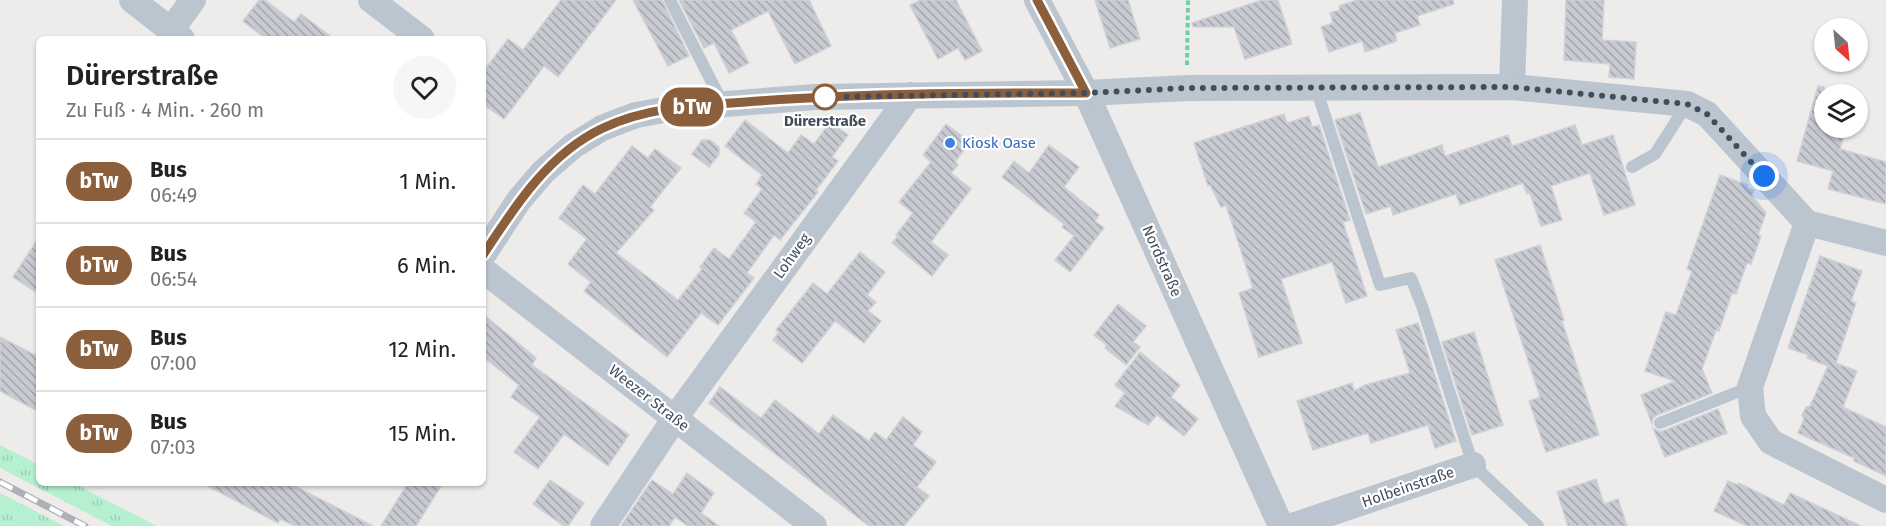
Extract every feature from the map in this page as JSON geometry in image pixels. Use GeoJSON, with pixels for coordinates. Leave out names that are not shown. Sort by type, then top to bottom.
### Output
{"type":"FeatureCollection","features":[{"type":"Feature","properties":{"kind":"street"},"geometry":{"type":"LineString","coordinates":[[132,0],[176,34],[193,0]]}},
{"type":"Feature","properties":{"kind":"street"},"geometry":{"type":"LineString","coordinates":[[371,0],[418,36]]}},
{"type":"Feature","properties":{"kind":"street","name":"Nordstraße"},"geometry":{"type":"LineString","coordinates":[[1037,0],[1086,93],[1281,526]]}},
{"type":"Feature","properties":{"kind":"street"},"geometry":{"type":"LineString","coordinates":[[1512,87],[1515,0]]}},
{"type":"Feature","properties":{"kind":"street"},"geometry":{"type":"LineString","coordinates":[[486,250],[519,200],[543,172],[573,146],[602,128],[636,115],[675,108],[815,97],[1086,93],[1188,88],[1512,87],[1687,104],[1707,114],[1807,223],[1886,243]]}},
{"type":"Feature","properties":{"kind":"street","name":"Lohweg"},"geometry":{"type":"LineString","coordinates":[[603,526],[675,418],[910,95]]}},
{"type":"Feature","properties":{"kind":"street"},"geometry":{"type":"LineString","coordinates":[[1807,223],[1750,387],[1753,416],[1771,442],[1886,500]]}},
{"type":"Feature","properties":{"kind":"street","name":"Weezer Straße"},"geometry":{"type":"LineString","coordinates":[[486,272],[814,526]]}},
{"type":"Feature","properties":{"kind":"street","name":"Holbeinstraße"},"geometry":{"type":"LineString","coordinates":[[1292,526],[1473,465]]}},
{"type":"Feature","properties":{"kind":"lane"},"geometry":{"type":"LineString","coordinates":[[670,0],[723,104]]}},
{"type":"Feature","properties":{"kind":"lane"},"geometry":{"type":"LineString","coordinates":[[1316,88],[1380,285],[1412,278],[1473,465]]}},
{"type":"Feature","properties":{"kind":"lane"},"geometry":{"type":"LineString","coordinates":[[1632,167],[1655,154],[1687,104]]}},
{"type":"Feature","properties":{"kind":"lane"},"geometry":{"type":"LineString","coordinates":[[1660,423],[1750,387]]}},
{"type":"Feature","properties":{"kind":"lane","name":"Holbeinstraße"},"geometry":{"type":"LineString","coordinates":[[1473,465],[1538,526]]}},
{"type":"Feature","properties":{"kind":"path"},"geometry":{"type":"LineString","coordinates":[[1188,0],[1188,88]]}},
{"type":"Feature","properties":{"kind":"green space"},"geometry":{"type":"Polygon","coordinates":[[[0,445],[36,463],[36,486],[79,486],[157,526],[112,526],[0,468],[0,445]]]}},
{"type":"Feature","properties":{"kind":"green space"},"geometry":{"type":"Polygon","coordinates":[[[0,493],[64,526],[0,526],[0,493]]]}},
{"type":"Feature","properties":{"kind":"building"},"geometry":{"type":"Polygon","coordinates":[[[259,0],[265,0],[294,22],[301,14],[330,36],[262,36],[243,21],[259,0]]]}},
{"type":"Feature","properties":{"kind":"building"},"geometry":{"type":"Polygon","coordinates":[[[561,0],[616,0],[558,77],[544,66],[504,119],[486,106],[486,68],[508,39],[523,50],[561,0]]]}},
{"type":"Feature","properties":{"kind":"building"},"geometry":{"type":"Polygon","coordinates":[[[633,0],[662,0],[689,56],[668,66],[633,0]]]}},
{"type":"Feature","properties":{"kind":"building"},"geometry":{"type":"Polygon","coordinates":[[[679,0],[809,0],[831,46],[795,64],[768,11],[731,30],[749,63],[729,73],[714,43],[704,48],[679,0]]]}},
{"type":"Feature","properties":{"kind":"building"},"geometry":{"type":"Polygon","coordinates":[[[921,0],[956,0],[982,51],[965,60],[958,48],[938,59],[910,5],[921,0]]]}},
{"type":"Feature","properties":{"kind":"building"},"geometry":{"type":"Polygon","coordinates":[[[1095,0],[1128,0],[1140,39],[1110,48],[1095,0]]]}},
{"type":"Feature","properties":{"kind":"building"},"geometry":{"type":"Polygon","coordinates":[[[1262,0],[1278,0],[1292,44],[1245,59],[1234,27],[1193,27],[1192,23],[1262,0]]]}},
{"type":"Feature","properties":{"kind":"building"},"geometry":{"type":"Polygon","coordinates":[[[1357,0],[1453,0],[1454,4],[1417,16],[1420,25],[1395,33],[1397,41],[1365,52],[1362,41],[1329,52],[1321,27],[1333,23],[1330,13],[1340,10],[1339,6],[1357,0]]]}},
{"type":"Feature","properties":{"kind":"building"},"geometry":{"type":"Polygon","coordinates":[[[1566,0],[1604,0],[1602,40],[1636,42],[1634,79],[1609,77],[1610,64],[1564,60],[1566,0]]]}},
{"type":"Feature","properties":{"kind":"building"},"geometry":{"type":"Polygon","coordinates":[[[1814,100],[1814,138],[1843,138],[1840,149],[1886,162],[1886,204],[1828,189],[1833,171],[1797,161],[1814,100]]]}},
{"type":"Feature","properties":{"kind":"building"},"geometry":{"type":"Polygon","coordinates":[[[1360,113],[1378,167],[1442,145],[1445,156],[1508,135],[1512,146],[1575,125],[1582,145],[1613,135],[1635,205],[1604,215],[1590,173],[1551,186],[1562,220],[1541,226],[1530,193],[1527,194],[1523,183],[1460,205],[1456,194],[1393,215],[1391,206],[1366,214],[1335,120],[1360,113]]]}},
{"type":"Feature","properties":{"kind":"building"},"geometry":{"type":"Polygon","coordinates":[[[1284,114],[1287,123],[1309,116],[1312,127],[1319,125],[1350,220],[1343,222],[1367,296],[1346,303],[1332,262],[1281,279],[1302,343],[1259,357],[1239,293],[1253,288],[1226,205],[1221,207],[1210,185],[1208,186],[1194,143],[1284,114]]]}},
{"type":"Feature","properties":{"kind":"building"},"geometry":{"type":"Polygon","coordinates":[[[745,120],[788,153],[801,135],[814,144],[830,122],[848,135],[832,157],[838,161],[816,190],[818,192],[780,240],[774,235],[747,273],[754,278],[718,325],[701,313],[667,357],[584,291],[591,282],[568,264],[587,239],[559,218],[583,185],[595,194],[632,146],[648,158],[655,149],[681,168],[650,207],[654,210],[616,253],[678,300],[702,269],[700,267],[714,248],[729,259],[756,222],[744,213],[762,189],[756,184],[762,175],[725,146],[745,120]]]}},
{"type":"Feature","properties":{"kind":"building"},"geometry":{"type":"Polygon","coordinates":[[[946,124],[970,142],[955,162],[958,165],[951,173],[971,189],[931,242],[948,255],[932,276],[892,243],[913,213],[899,202],[931,162],[923,155],[946,124]]]}},
{"type":"Feature","properties":{"kind":"building"},"geometry":{"type":"Polygon","coordinates":[[[702,140],[710,140],[719,147],[719,155],[709,167],[692,154],[702,140]]]}},
{"type":"Feature","properties":{"kind":"building"},"geometry":{"type":"Polygon","coordinates":[[[1049,145],[1079,167],[1064,187],[1099,215],[1095,221],[1104,228],[1070,272],[1055,260],[1074,236],[1062,227],[1064,224],[1002,177],[1014,161],[1029,173],[1049,145]]]}},
{"type":"Feature","properties":{"kind":"building"},"geometry":{"type":"Polygon","coordinates":[[[1720,175],[1748,185],[1747,188],[1754,190],[1752,196],[1766,213],[1758,235],[1761,236],[1751,264],[1747,263],[1736,294],[1732,293],[1719,331],[1716,330],[1702,369],[1712,393],[1657,415],[1653,418],[1652,424],[1641,395],[1675,381],[1645,371],[1666,312],[1676,315],[1692,271],[1687,269],[1720,175]]]}},
{"type":"Feature","properties":{"kind":"building"},"geometry":{"type":"Polygon","coordinates":[[[36,242],[36,292],[13,277],[36,242]]]}},
{"type":"Feature","properties":{"kind":"building"},"geometry":{"type":"Polygon","coordinates":[[[1540,245],[1599,435],[1546,452],[1529,401],[1540,397],[1495,260],[1540,245]]]}},
{"type":"Feature","properties":{"kind":"building"},"geometry":{"type":"Polygon","coordinates":[[[860,252],[885,272],[867,295],[876,302],[868,311],[881,321],[864,343],[835,321],[802,363],[773,340],[779,332],[776,330],[813,283],[827,294],[860,252]]]}},
{"type":"Feature","properties":{"kind":"building"},"geometry":{"type":"Polygon","coordinates":[[[1820,256],[1862,271],[1851,301],[1856,303],[1836,363],[1857,371],[1843,407],[1886,427],[1886,476],[1854,461],[1854,458],[1798,433],[1804,419],[1802,415],[1806,407],[1810,406],[1828,366],[1807,358],[1808,355],[1788,348],[1820,256]]]}},
{"type":"Feature","properties":{"kind":"building"},"geometry":{"type":"Polygon","coordinates":[[[1118,304],[1146,326],[1133,342],[1140,347],[1126,365],[1105,348],[1107,345],[1094,335],[1118,304]]]}},
{"type":"Feature","properties":{"kind":"building"},"geometry":{"type":"Polygon","coordinates":[[[486,316],[536,358],[532,365],[629,435],[608,466],[564,434],[538,469],[514,452],[540,417],[511,397],[519,385],[486,359],[486,316]]]}},
{"type":"Feature","properties":{"kind":"building"},"geometry":{"type":"Polygon","coordinates":[[[1418,323],[1456,441],[1435,448],[1428,425],[1371,443],[1368,433],[1313,450],[1297,401],[1352,383],[1354,391],[1365,385],[1410,373],[1396,330],[1418,323]]]}},
{"type":"Feature","properties":{"kind":"building"},"geometry":{"type":"Polygon","coordinates":[[[1474,332],[1503,425],[1472,435],[1442,342],[1474,332]]]}},
{"type":"Feature","properties":{"kind":"building"},"geometry":{"type":"Polygon","coordinates":[[[0,337],[36,355],[36,410],[0,391],[0,337]]]}},
{"type":"Feature","properties":{"kind":"building"},"geometry":{"type":"Polygon","coordinates":[[[1140,352],[1180,385],[1171,397],[1198,419],[1184,436],[1157,415],[1148,425],[1115,406],[1125,393],[1115,385],[1140,352]]]}},
{"type":"Feature","properties":{"kind":"building"},"geometry":{"type":"Polygon","coordinates":[[[720,387],[761,418],[775,400],[819,434],[833,415],[869,441],[875,432],[886,440],[903,417],[922,432],[913,445],[936,462],[917,487],[929,496],[904,526],[869,526],[709,403],[720,387]]]}},
{"type":"Feature","properties":{"kind":"building"},"geometry":{"type":"Polygon","coordinates":[[[1718,409],[1727,433],[1665,457],[1653,428],[1663,431],[1718,409]]]}},
{"type":"Feature","properties":{"kind":"building"},"geometry":{"type":"Polygon","coordinates":[[[687,473],[714,493],[701,513],[719,526],[688,526],[675,517],[669,526],[621,526],[652,480],[673,494],[687,473]]]}},
{"type":"Feature","properties":{"kind":"building"},"geometry":{"type":"Polygon","coordinates":[[[1596,479],[1604,504],[1618,499],[1627,526],[1568,526],[1557,492],[1596,479]]]}},
{"type":"Feature","properties":{"kind":"building"},"geometry":{"type":"Polygon","coordinates":[[[550,480],[584,503],[568,526],[564,526],[533,504],[550,480]]]}},
{"type":"Feature","properties":{"kind":"building"},"geometry":{"type":"Polygon","coordinates":[[[1728,481],[1738,485],[1739,483],[1784,505],[1790,493],[1861,526],[1747,526],[1714,511],[1728,481]]]}},
{"type":"Feature","properties":{"kind":"building"},"geometry":{"type":"Polygon","coordinates":[[[208,486],[295,486],[373,526],[295,526],[280,519],[278,523],[208,486]]]}},
{"type":"Feature","properties":{"kind":"building"},"geometry":{"type":"Polygon","coordinates":[[[406,486],[441,486],[416,526],[381,526],[406,486]]]}},
{"type":"Feature","properties":{"kind":"railway"},"geometry":{"type":"LineString","coordinates":[[0,482],[85,526]]}},
{"type":"Feature","properties":{"kind":"bus line","name":"bTw"},"geometry":{"type":"LineString","coordinates":[[486,250],[519,200],[543,172],[573,146],[602,128],[636,115],[675,108],[815,97],[1086,93],[1037,0]]}},
{"type":"Feature","properties":{"kind":"place","name":"Dürerstraße"},"geometry":{"type":"Point","coordinates":[825,97]}},
{"type":"Feature","properties":{"kind":"place","name":"Kiosk Oase"},"geometry":{"type":"Point","coordinates":[950,143]}},
{"type":"Feature","properties":{"kind":"route"},"geometry":{"type":"LineString","coordinates":[[825,97],[1086,93],[1188,88],[1512,87],[1687,104],[1707,114],[1764,176]]}}]}
